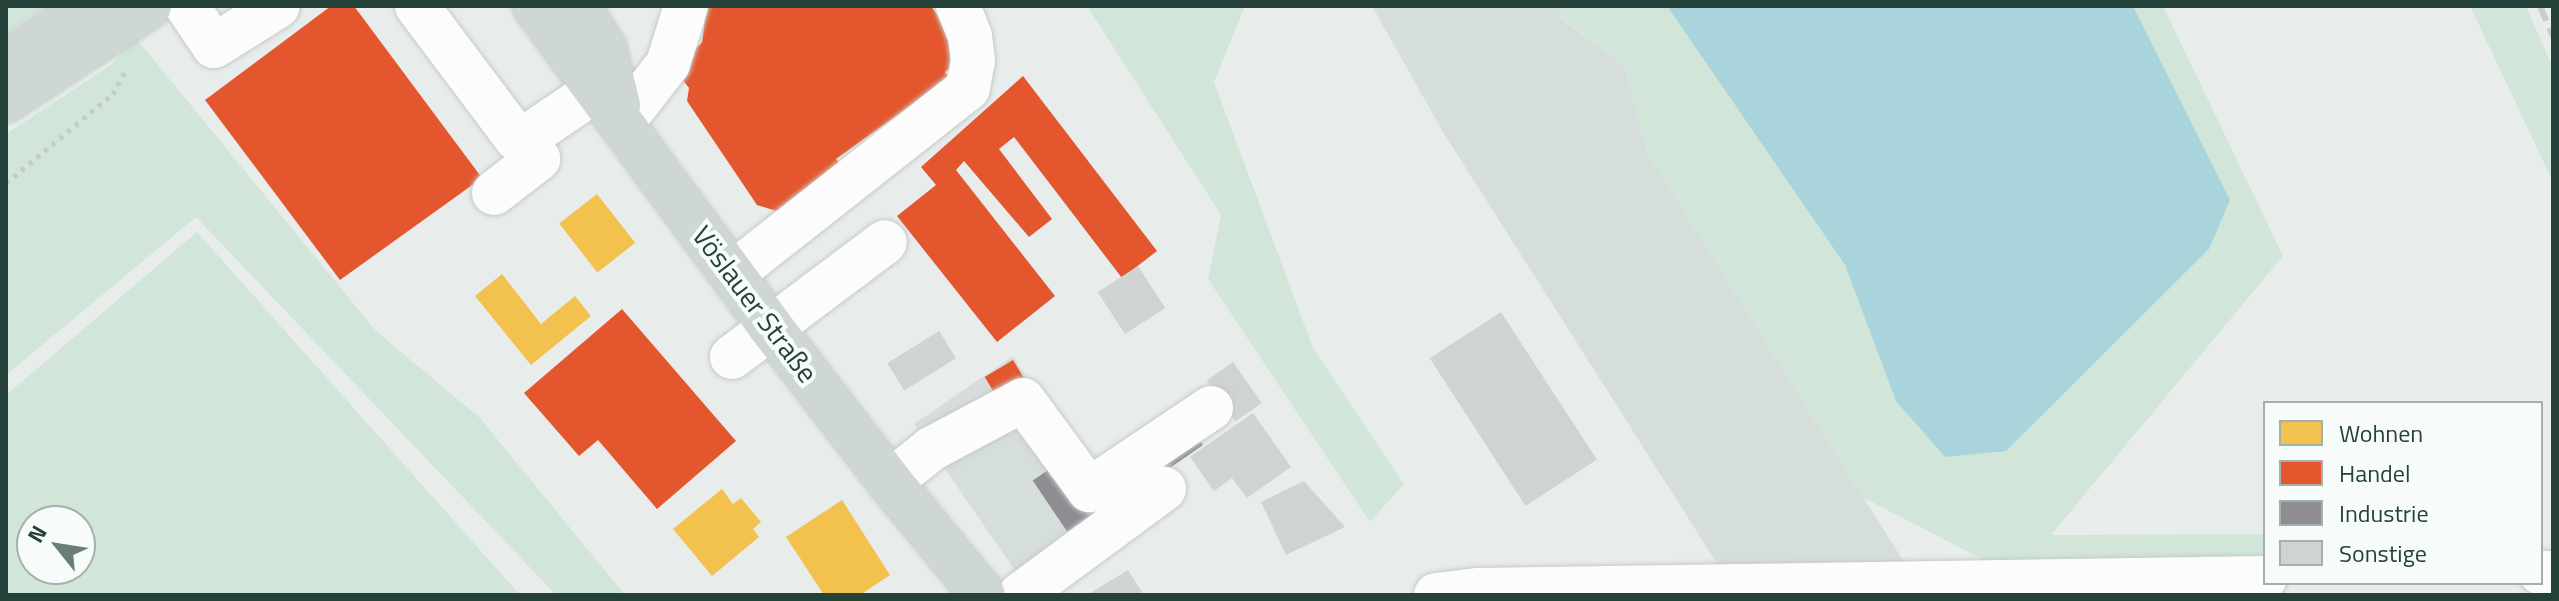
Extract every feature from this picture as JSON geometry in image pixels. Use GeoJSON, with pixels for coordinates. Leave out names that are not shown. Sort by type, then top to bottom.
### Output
{"type":"FeatureCollection","features":[{"type":"Feature","properties":{"kind":"main road"},"geometry":{"type":"LineString","coordinates":[[6,64],[88,6]]}},
{"type":"Feature","properties":{"kind":"main road","name":"Vöslauer Straße"},"geometry":{"type":"LineString","coordinates":[[535,6],[770,326],[890,482],[983,595]]}},
{"type":"Feature","properties":{"kind":"main road"},"geometry":{"type":"LineString","coordinates":[[577,6],[604,48],[609,107]]}},
{"type":"Feature","properties":{"kind":"main road"},"geometry":{"type":"LineString","coordinates":[[6,100],[145,9]]}},
{"type":"Feature","properties":{"kind":"street"},"geometry":{"type":"LineString","coordinates":[[187,6],[214,46],[278,6]]}},
{"type":"Feature","properties":{"kind":"street"},"geometry":{"type":"LineString","coordinates":[[417,6],[516,138],[524,139],[609,107],[668,64],[686,6]]}},
{"type":"Feature","properties":{"kind":"street"},"geometry":{"type":"LineString","coordinates":[[732,274],[968,88],[973,61],[970,36],[958,6]]}},
{"type":"Feature","properties":{"kind":"street"},"geometry":{"type":"LineString","coordinates":[[494,193],[538,159],[524,139]]}},
{"type":"Feature","properties":{"kind":"street"},"geometry":{"type":"LineString","coordinates":[[732,357],[885,242]]}},
{"type":"Feature","properties":{"kind":"street"},"geometry":{"type":"LineString","coordinates":[[890,482],[931,449],[1023,400],[1089,490],[1211,408]]}},
{"type":"Feature","properties":{"kind":"street"},"geometry":{"type":"LineString","coordinates":[[1020,595],[1164,489]]}},
{"type":"Feature","properties":{"kind":"street"},"geometry":{"type":"LineString","coordinates":[[1436,595],[1478,590],[2263,578]]}},
{"type":"Feature","properties":{"kind":"path"},"geometry":{"type":"LineString","coordinates":[[6,183],[113,94],[145,33],[145,9]]}},
{"type":"Feature","properties":{"kind":"shaded area"},"geometry":{"type":"Polygon","coordinates":[[[1372,6],[1563,6],[1561,18],[1624,65],[1648,153],[1904,562],[1718,565],[1443,132],[1372,6]]]}},
{"type":"Feature","properties":{"kind":"shaded area"},"geometry":{"type":"Polygon","coordinates":[[[1013,356],[1074,451],[1033,482],[1068,530],[1016,572],[914,424],[1013,356]]]}},
{"type":"Feature","properties":{"kind":"green space"},"geometry":{"type":"Polygon","coordinates":[[[6,6],[45,6],[6,34],[6,6]]]}},
{"type":"Feature","properties":{"kind":"green space"},"geometry":{"type":"Polygon","coordinates":[[[1087,6],[1245,6],[1214,82],[1313,348],[1404,484],[1370,522],[1208,279],[1221,215],[1087,6]]]}},
{"type":"Feature","properties":{"kind":"green space"},"geometry":{"type":"Polygon","coordinates":[[[1563,6],[1667,6],[1845,265],[1896,401],[2230,200],[2133,6],[2163,6],[2283,256],[2051,535],[2263,534],[2263,557],[1984,560],[1864,498],[1648,153],[1624,65],[1561,17],[1563,6]]]}},
{"type":"Feature","properties":{"kind":"green space"},"geometry":{"type":"Polygon","coordinates":[[[2470,6],[2526,6],[2553,68],[2553,182],[2470,6]]]}},
{"type":"Feature","properties":{"kind":"green space"},"geometry":{"type":"Polygon","coordinates":[[[135,37],[376,331],[480,418],[625,595],[556,595],[196,217],[6,375],[6,134],[111,65],[135,37]]]}},
{"type":"Feature","properties":{"kind":"green space"},"geometry":{"type":"Polygon","coordinates":[[[197,232],[520,595],[6,595],[6,395],[197,232]]]}},
{"type":"Feature","properties":{"kind":"water"},"geometry":{"type":"Polygon","coordinates":[[[1667,6],[2133,6],[2230,200],[2209,249],[2006,451],[1945,457],[1896,401],[1845,265],[1667,6]]]}},
{"type":"Feature","properties":{"kind":"building: Wohnen"},"geometry":{"type":"Polygon","coordinates":[[[597,194],[635,243],[597,272],[559,224],[597,194]]]}},
{"type":"Feature","properties":{"kind":"building: Wohnen"},"geometry":{"type":"Polygon","coordinates":[[[502,274],[541,324],[575,296],[591,316],[531,365],[475,296],[502,274]]]}},
{"type":"Feature","properties":{"kind":"building: Wohnen"},"geometry":{"type":"Polygon","coordinates":[[[722,489],[733,504],[741,498],[761,522],[753,529],[759,537],[712,576],[673,529],[722,489]]]}},
{"type":"Feature","properties":{"kind":"building: Wohnen"},"geometry":{"type":"Polygon","coordinates":[[[842,500],[890,575],[860,595],[824,595],[786,537],[842,500]]]}},
{"type":"Feature","properties":{"kind":"building: Handel"},"geometry":{"type":"Polygon","coordinates":[[[331,6],[354,6],[482,178],[340,280],[205,100],[331,6]]]}},
{"type":"Feature","properties":{"kind":"building: Handel"},"geometry":{"type":"Polygon","coordinates":[[[707,6],[931,6],[961,49],[950,57],[956,64],[945,72],[949,78],[836,159],[843,168],[780,212],[757,205],[687,101],[689,88],[682,79],[686,61],[702,42],[707,6]]]}},
{"type":"Feature","properties":{"kind":"building: Handel"},"geometry":{"type":"Polygon","coordinates":[[[1023,76],[1157,251],[1122,278],[1014,137],[999,149],[1052,219],[1029,237],[964,161],[956,170],[1055,296],[997,342],[897,216],[936,185],[921,167],[1023,76]]]}},
{"type":"Feature","properties":{"kind":"building: Handel"},"geometry":{"type":"Polygon","coordinates":[[[622,309],[736,441],[657,509],[598,440],[579,456],[524,393],[622,309]]]}},
{"type":"Feature","properties":{"kind":"building: Handel"},"geometry":{"type":"Polygon","coordinates":[[[1013,360],[1028,385],[1000,402],[985,377],[1013,360]]]}},
{"type":"Feature","properties":{"kind":"building: Industrie"},"geometry":{"type":"Polygon","coordinates":[[[1191,430],[1203,445],[1151,481],[1191,430]]]}},
{"type":"Feature","properties":{"kind":"building: Industrie"},"geometry":{"type":"Polygon","coordinates":[[[1060,462],[1095,513],[1067,532],[1033,480],[1060,462]]]}},
{"type":"Feature","properties":{"kind":"building: Sonstige"},"geometry":{"type":"Polygon","coordinates":[[[1138,266],[1165,308],[1125,334],[1098,292],[1138,266]]]}},
{"type":"Feature","properties":{"kind":"building: Sonstige"},"geometry":{"type":"Polygon","coordinates":[[[1501,312],[1597,460],[1526,506],[1430,358],[1501,312]]]}},
{"type":"Feature","properties":{"kind":"building: Sonstige"},"geometry":{"type":"Polygon","coordinates":[[[939,331],[956,358],[904,390],[887,363],[939,331]]]}},
{"type":"Feature","properties":{"kind":"building: Sonstige"},"geometry":{"type":"Polygon","coordinates":[[[1233,362],[1262,403],[1235,421],[1207,380],[1233,362]]]}},
{"type":"Feature","properties":{"kind":"building: Sonstige"},"geometry":{"type":"Polygon","coordinates":[[[1253,413],[1291,467],[1247,498],[1232,478],[1214,491],[1190,457],[1253,413]]]}},
{"type":"Feature","properties":{"kind":"building: Sonstige"},"geometry":{"type":"Polygon","coordinates":[[[1304,481],[1345,527],[1286,555],[1261,502],[1304,481]]]}},
{"type":"Feature","properties":{"kind":"building: Sonstige"},"geometry":{"type":"Polygon","coordinates":[[[1128,570],[1144,595],[1087,595],[1128,570]]]}},
{"type":"Feature","properties":{"kind":"railway"},"geometry":{"type":"LineString","coordinates":[[2540,6],[2553,36]]}}]}
